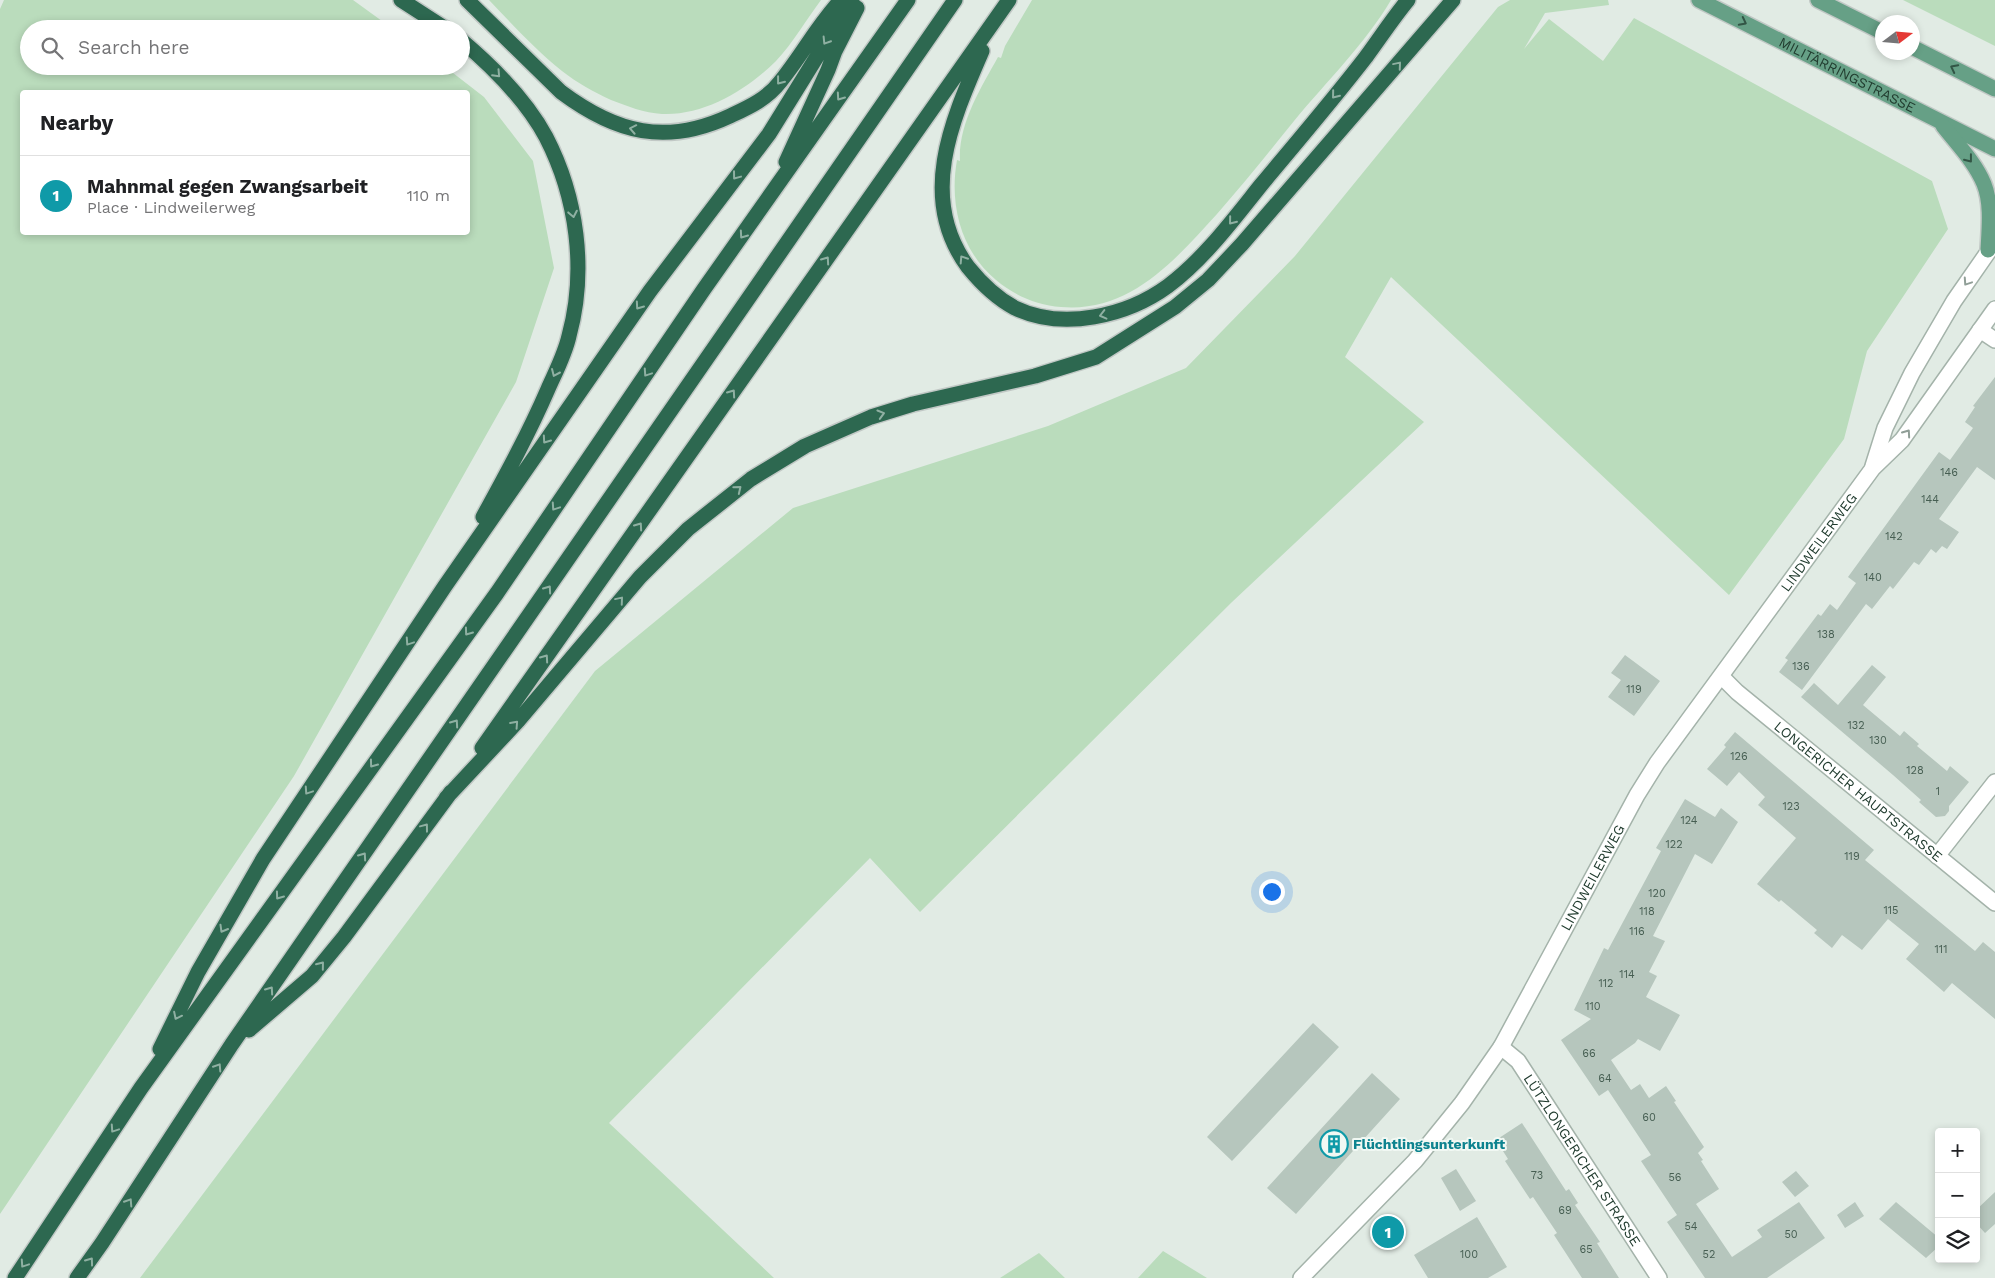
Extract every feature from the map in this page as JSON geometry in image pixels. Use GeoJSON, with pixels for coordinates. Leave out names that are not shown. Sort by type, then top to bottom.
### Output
{"type":"FeatureCollection","features":[{"type":"Feature","properties":{"kind":"highway"},"geometry":{"type":"LineString","coordinates":[[401,0],[432,20]]}},
{"type":"Feature","properties":{"kind":"highway"},"geometry":{"type":"LineString","coordinates":[[468,0],[561,92],[574,102],[604,120],[656,133],[692,130],[725,119],[754,105],[780,82],[824,21],[842,0]]}},
{"type":"Feature","properties":{"kind":"highway"},"geometry":{"type":"LineString","coordinates":[[141,1088],[198,972],[263,859],[446,586],[650,291],[769,134],[852,0]]}},
{"type":"Feature","properties":{"kind":"highway"},"geometry":{"type":"LineString","coordinates":[[771,195],[835,51],[860,0]]}},
{"type":"Feature","properties":{"kind":"highway"},"geometry":{"type":"LineString","coordinates":[[15,1278],[141,1088],[496,593],[908,0]]}},
{"type":"Feature","properties":{"kind":"highway"},"geometry":{"type":"LineString","coordinates":[[77,1278],[102,1243],[232,1044],[955,0]]}},
{"type":"Feature","properties":{"kind":"highway"},"geometry":{"type":"LineString","coordinates":[[232,1044],[312,976],[344,937],[446,798],[1009,0]]}},
{"type":"Feature","properties":{"kind":"highway"},"geometry":{"type":"LineString","coordinates":[[446,798],[518,721],[640,577],[688,529],[750,479],[805,446],[871,417],[921,402],[1035,376],[1096,357],[1175,307],[1208,280],[1242,244],[1453,0]]}},
{"type":"Feature","properties":{"kind":"highway"},"geometry":{"type":"LineString","coordinates":[[994,22],[956,112],[945,155],[943,172],[944,207],[947,224],[952,240],[960,254],[980,281],[991,292],[1004,302],[1025,311],[1059,319],[1094,317],[1125,309],[1147,299],[1189,268],[1244,207],[1365,58],[1407,1]]}},
{"type":"Feature","properties":{"kind":"highway"},"geometry":{"type":"LineString","coordinates":[[446,586],[531,428],[564,355],[574,317],[578,275],[574,216],[562,174],[546,137],[523,103],[470,48]]}},
{"type":"Feature","properties":{"kind":"main road","name":"MILITÄRRINGSTRASSE"},"geometry":{"type":"LineString","coordinates":[[1699,0],[1995,149]]}},
{"type":"Feature","properties":{"kind":"main road"},"geometry":{"type":"LineString","coordinates":[[1818,0],[1875,28]]}},
{"type":"Feature","properties":{"kind":"main road"},"geometry":{"type":"LineString","coordinates":[[1920,51],[1995,88]]}},
{"type":"Feature","properties":{"kind":"main road"},"geometry":{"type":"LineString","coordinates":[[1939,121],[1974,165],[1985,185],[1992,246]]}},
{"type":"Feature","properties":{"kind":"street","name":"LINDWEILERWEG"},"geometry":{"type":"LineString","coordinates":[[1873,468],[1885,428],[1912,373],[1954,302],[1992,246]]}},
{"type":"Feature","properties":{"kind":"street","name":"LINDWEILERWEG"},"geometry":{"type":"LineString","coordinates":[[1301,1278],[1415,1161],[1462,1103],[1501,1048],[1637,795],[1657,763],[1722,677],[1774,602],[1873,468],[1902,440],[1995,309]]}},
{"type":"Feature","properties":{"kind":"street"},"geometry":{"type":"LineString","coordinates":[[1980,330],[1995,340]]}},
{"type":"Feature","properties":{"kind":"street","name":"LONGERICHER HAUPTSTRASSE"},"geometry":{"type":"LineString","coordinates":[[1722,677],[1737,692],[1995,903]]}},
{"type":"Feature","properties":{"kind":"street"},"geometry":{"type":"LineString","coordinates":[[1937,856],[1995,782]]}},
{"type":"Feature","properties":{"kind":"street","name":"LÜTZLONGERICHER STRASSE"},"geometry":{"type":"LineString","coordinates":[[1501,1048],[1518,1061],[1658,1278]]}},
{"type":"Feature","properties":{"kind":"green space"},"geometry":{"type":"Polygon","coordinates":[[[4,0],[353,0],[381,20],[20,20],[20,75],[456,75],[484,97],[533,161],[554,268],[516,382],[294,776],[0,1214],[0,9],[4,0]]]}},
{"type":"Feature","properties":{"kind":"green space"},"geometry":{"type":"Polygon","coordinates":[[[489,0],[821,0],[782,54],[752,82],[709,106],[693,111],[662,114],[642,111],[611,100],[574,79],[562,71],[524,37],[489,0]]]}},
{"type":"Feature","properties":{"kind":"green space"},"geometry":{"type":"Polygon","coordinates":[[[1032,0],[1391,0],[1358,47],[1237,191],[1185,249],[1149,280],[1130,292],[1109,301],[1086,307],[1061,307],[1035,302],[1019,295],[1003,286],[984,268],[966,241],[960,226],[955,194],[957,160],[960,161],[960,147],[972,107],[998,57],[1001,58],[1005,46],[1032,0]]]}},
{"type":"Feature","properties":{"kind":"green space"},"geometry":{"type":"Polygon","coordinates":[[[1510,0],[1608,0],[1609,5],[1545,13],[1524,49],[1549,19],[1603,61],[1634,18],[1932,181],[1948,229],[1867,351],[1844,439],[1729,595],[1391,277],[1345,357],[1424,422],[1232,602],[920,912],[870,858],[609,1123],[774,1278],[140,1278],[595,671],[793,508],[1048,426],[1186,368],[1295,256],[1498,7],[1510,0]]]}},
{"type":"Feature","properties":{"kind":"green space"},"geometry":{"type":"Polygon","coordinates":[[[1903,0],[1995,0],[1995,46],[1903,0]]]}},
{"type":"Feature","properties":{"kind":"green space"},"geometry":{"type":"Polygon","coordinates":[[[1163,1251],[1207,1278],[1138,1278],[1163,1251]]]}},
{"type":"Feature","properties":{"kind":"green space"},"geometry":{"type":"Polygon","coordinates":[[[1039,1253],[1065,1278],[1000,1278],[1039,1253]]]}},
{"type":"Feature","properties":{"kind":"building"},"geometry":{"type":"Polygon","coordinates":[[[1995,377],[1995,480],[1977,467],[1939,519],[1959,532],[1947,549],[1942,546],[1936,553],[1931,549],[1919,565],[1914,562],[1893,589],[1890,586],[1872,609],[1866,604],[1802,690],[1779,672],[1788,660],[1785,658],[1818,614],[1821,616],[1830,604],[1837,610],[1856,583],[1848,577],[1939,452],[1950,460],[1973,428],[1965,422],[1975,407],[1973,406],[1995,377]]]}},
{"type":"Feature","properties":{"kind":"building"},"geometry":{"type":"Polygon","coordinates":[[[1625,655],[1660,681],[1634,716],[1608,697],[1621,680],[1611,673],[1625,655]]]}},
{"type":"Feature","properties":{"kind":"building"},"geometry":{"type":"Polygon","coordinates":[[[1872,665],[1886,677],[1863,705],[1900,736],[1904,731],[1919,744],[1917,746],[1947,771],[1950,766],[1969,782],[1949,806],[1949,811],[1945,816],[1936,817],[1919,802],[1921,800],[1893,775],[1801,697],[1814,683],[1838,705],[1872,665]]]}},
{"type":"Feature","properties":{"kind":"building"},"geometry":{"type":"Polygon","coordinates":[[[1735,732],[1874,850],[1865,860],[1975,951],[1983,942],[1995,952],[1995,1019],[1952,983],[1944,992],[1906,959],[1919,944],[1888,919],[1862,950],[1842,935],[1832,948],[1814,933],[1817,930],[1781,900],[1779,902],[1757,884],[1796,838],[1758,805],[1765,797],[1739,772],[1727,786],[1707,769],[1726,747],[1724,745],[1735,732]]]}},
{"type":"Feature","properties":{"kind":"building"},"geometry":{"type":"Polygon","coordinates":[[[1685,799],[1715,817],[1721,808],[1738,822],[1712,864],[1695,854],[1653,936],[1665,941],[1649,972],[1657,976],[1646,997],[1680,1015],[1660,1051],[1638,1039],[1611,1060],[1631,1090],[1640,1084],[1649,1098],[1666,1086],[1676,1101],[1674,1102],[1704,1147],[1698,1153],[1719,1189],[1696,1204],[1732,1257],[1762,1237],[1757,1230],[1799,1202],[1825,1238],[1767,1278],[1705,1278],[1667,1222],[1677,1215],[1641,1161],[1651,1155],[1608,1090],[1599,1096],[1561,1040],[1591,1019],[1574,1010],[1604,948],[1608,950],[1661,851],[1656,848],[1685,799]]]}},
{"type":"Feature","properties":{"kind":"building"},"geometry":{"type":"Polygon","coordinates":[[[1313,1023],[1339,1047],[1232,1161],[1207,1137],[1313,1023]]]}},
{"type":"Feature","properties":{"kind":"building","name":"Flüchtlingsunterkunft"},"geometry":{"type":"Polygon","coordinates":[[[1372,1073],[1400,1099],[1296,1214],[1267,1188],[1372,1073]]]}},
{"type":"Feature","properties":{"kind":"building"},"geometry":{"type":"Polygon","coordinates":[[[1522,1123],[1566,1191],[1569,1189],[1578,1203],[1575,1205],[1600,1242],[1597,1243],[1619,1278],[1582,1278],[1554,1235],[1557,1233],[1533,1197],[1530,1199],[1505,1161],[1508,1159],[1496,1140],[1522,1123]]]}},
{"type":"Feature","properties":{"kind":"building"},"geometry":{"type":"Polygon","coordinates":[[[1456,1169],[1476,1201],[1460,1211],[1441,1178],[1456,1169]]]}},
{"type":"Feature","properties":{"kind":"building"},"geometry":{"type":"Polygon","coordinates":[[[1796,1171],[1809,1186],[1795,1197],[1782,1182],[1796,1171]]]}},
{"type":"Feature","properties":{"kind":"building"},"geometry":{"type":"Polygon","coordinates":[[[1995,1192],[1995,1224],[1985,1233],[1980,1227],[1980,1206],[1995,1192]]]}},
{"type":"Feature","properties":{"kind":"building"},"geometry":{"type":"Polygon","coordinates":[[[1855,1202],[1864,1216],[1845,1228],[1837,1215],[1855,1202]]]}},
{"type":"Feature","properties":{"kind":"building"},"geometry":{"type":"Polygon","coordinates":[[[1896,1202],[1935,1235],[1935,1250],[1926,1258],[1879,1219],[1896,1202]]]}},
{"type":"Feature","properties":{"kind":"building"},"geometry":{"type":"Polygon","coordinates":[[[1477,1217],[1507,1267],[1488,1278],[1428,1278],[1414,1255],[1477,1217]]]}},
{"type":"Feature","properties":{"kind":"place","name":"Flüchtlingsunterkunft"},"geometry":{"type":"Point","coordinates":[1334,1144]}},
{"type":"Feature","properties":{"kind":"place","name":"Mahnmal gegen Zwangsarbeit"},"geometry":{"type":"Point","coordinates":[1388,1232]}}]}
